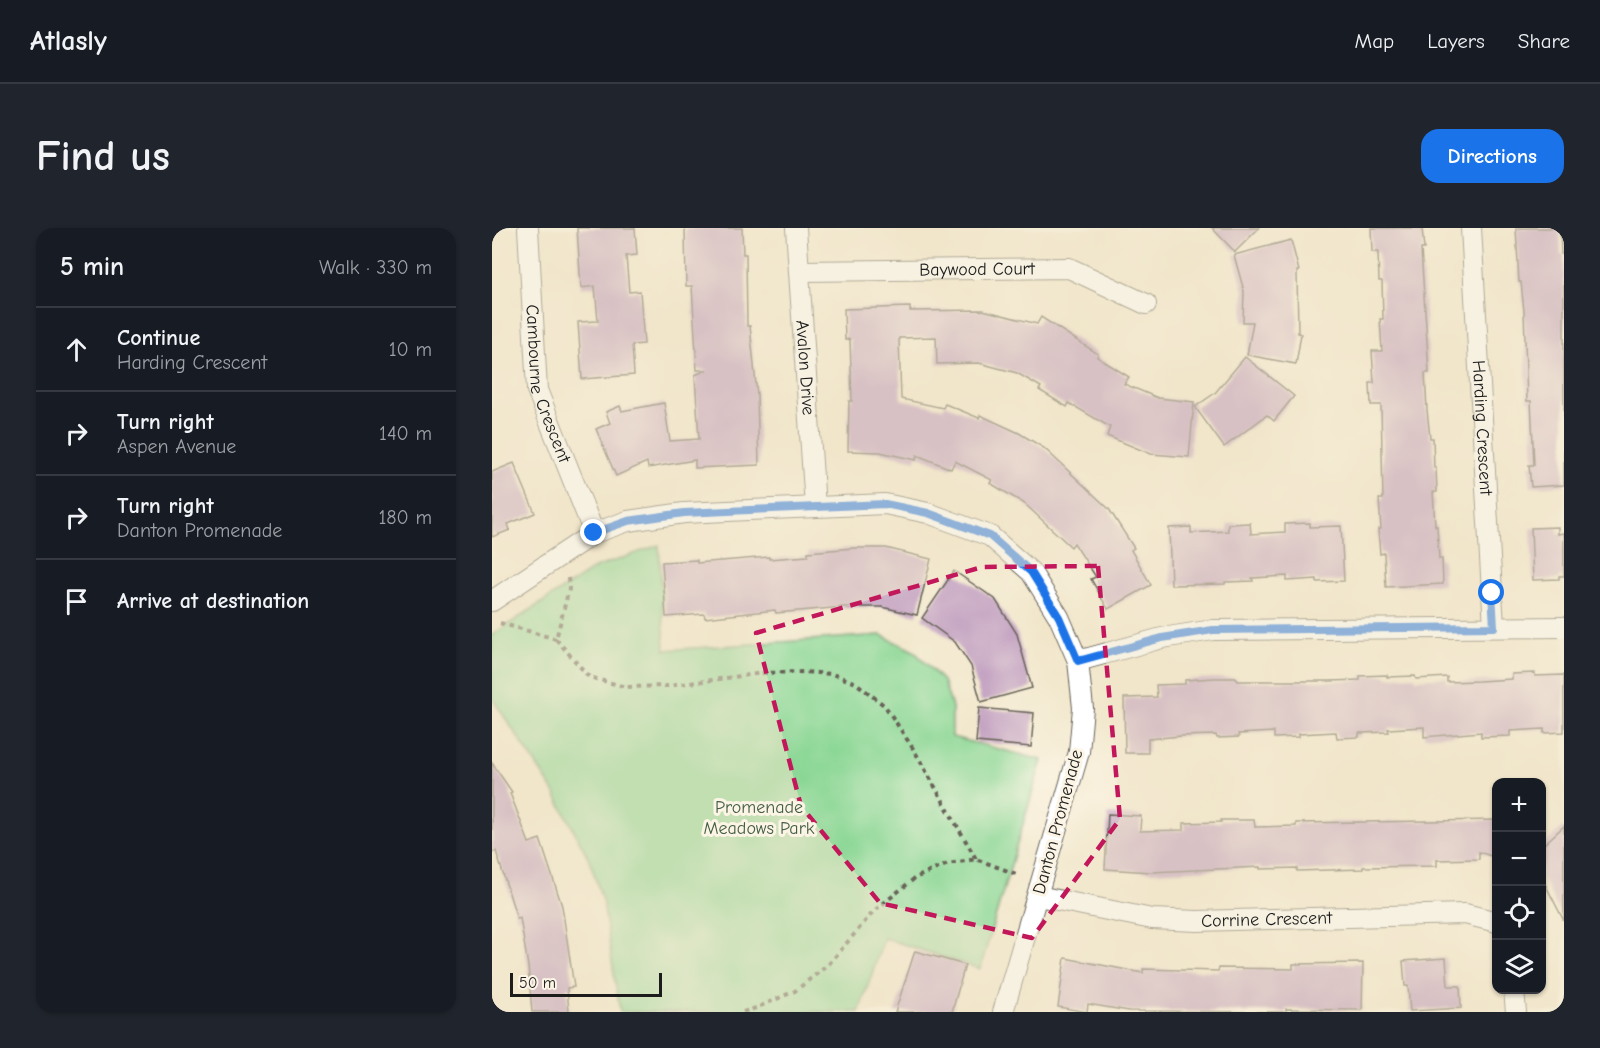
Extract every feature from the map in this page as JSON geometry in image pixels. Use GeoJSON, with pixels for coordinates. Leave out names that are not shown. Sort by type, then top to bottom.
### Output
{"type":"FeatureCollection","features":[{"type":"Feature","properties":{"kind":"street","name":"Cambourne Crescent"},"geometry":{"type":"LineString","coordinates":[[528,228],[537,390],[594,533]]}},
{"type":"Feature","properties":{"kind":"street","name":"Avalon Drive"},"geometry":{"type":"LineString","coordinates":[[796,228],[815,507]]}},
{"type":"Feature","properties":{"kind":"street","name":"Harding Crescent"},"geometry":{"type":"LineString","coordinates":[[1471,228],[1494,627]]}},
{"type":"Feature","properties":{"kind":"street","name":"Baywood Court"},"geometry":{"type":"LineString","coordinates":[[800,272],[1069,268],[1146,304]]}},
{"type":"Feature","properties":{"kind":"street","name":"Danton Promenade"},"geometry":{"type":"LineString","coordinates":[[492,601],[594,533],[628,521],[684,513],[885,504],[928,513],[990,536],[1031,572],[1059,617],[1078,661],[1083,708],[1079,752],[1003,1012]]}},
{"type":"Feature","properties":{"kind":"street"},"geometry":{"type":"LineString","coordinates":[[1078,661],[1162,638],[1213,630],[1564,627]]}},
{"type":"Feature","properties":{"kind":"street","name":"Corrine Crescent"},"geometry":{"type":"LineString","coordinates":[[1038,896],[1152,919],[1197,921],[1465,914],[1492,921]]}},
{"type":"Feature","properties":{"kind":"street"},"geometry":{"type":"LineString","coordinates":[[1514,994],[1516,1012]]}},
{"type":"Feature","properties":{"kind":"path"},"geometry":{"type":"LineString","coordinates":[[556,639],[569,589],[568,579]]}},
{"type":"Feature","properties":{"kind":"path"},"geometry":{"type":"LineString","coordinates":[[500,623],[556,639],[589,677],[626,687],[668,686],[763,673],[804,672],[832,674],[856,683],[885,706],[914,750],[975,860]]}},
{"type":"Feature","properties":{"kind":"path"},"geometry":{"type":"LineString","coordinates":[[743,1012],[795,992],[828,964],[874,911],[915,878],[948,864],[975,860],[1016,874]]}},
{"type":"Feature","properties":{"kind":"highlighted area"},"geometry":{"type":"Polygon","coordinates":[[[1098,566],[1120,819],[1032,938],[880,903],[801,806],[756,633],[982,567],[1098,566]]]}},
{"type":"Feature","properties":{"kind":"green space","name":"Promenade Meadows Park"},"geometry":{"type":"Polygon","coordinates":[[[659,545],[665,650],[881,635],[914,651],[943,681],[952,707],[952,737],[1042,760],[980,969],[884,938],[859,1012],[620,1012],[603,903],[590,861],[553,790],[492,698],[492,635],[595,568],[659,545]]]}},
{"type":"Feature","properties":{"kind":"building"},"geometry":{"type":"Polygon","coordinates":[[[577,228],[635,228],[637,255],[626,256],[629,292],[640,291],[644,344],[632,345],[634,375],[582,379],[578,322],[598,321],[595,286],[581,288],[577,228]]]}},
{"type":"Feature","properties":{"kind":"building"},"geometry":{"type":"Polygon","coordinates":[[[685,228],[742,228],[743,254],[746,254],[747,326],[750,326],[757,395],[759,465],[695,468],[695,460],[648,468],[647,462],[616,476],[596,429],[610,423],[606,412],[620,406],[622,411],[664,403],[670,441],[699,439],[695,375],[707,370],[697,370],[692,286],[686,286],[685,228]]]}},
{"type":"Feature","properties":{"kind":"building"},"geometry":{"type":"Polygon","coordinates":[[[1212,228],[1259,228],[1235,252],[1212,228]]]}},
{"type":"Feature","properties":{"kind":"building"},"geometry":{"type":"Polygon","coordinates":[[[1371,228],[1422,228],[1424,249],[1421,249],[1429,373],[1425,373],[1427,410],[1430,438],[1433,438],[1434,468],[1436,468],[1437,492],[1433,492],[1435,526],[1437,526],[1439,559],[1442,559],[1443,584],[1386,587],[1384,553],[1380,554],[1378,529],[1381,529],[1379,499],[1383,499],[1381,405],[1371,405],[1370,383],[1374,383],[1372,351],[1382,351],[1380,319],[1383,319],[1382,281],[1379,281],[1378,252],[1372,252],[1371,228]]]}},
{"type":"Feature","properties":{"kind":"building"},"geometry":{"type":"Polygon","coordinates":[[[1516,228],[1560,228],[1561,254],[1564,254],[1564,485],[1531,487],[1529,465],[1534,465],[1531,401],[1527,401],[1524,311],[1521,282],[1519,282],[1516,228]]]}},
{"type":"Feature","properties":{"kind":"building"},"geometry":{"type":"Polygon","coordinates":[[[1291,240],[1299,271],[1297,271],[1298,333],[1301,334],[1296,364],[1247,355],[1253,322],[1243,322],[1244,291],[1234,255],[1291,240]]]}},
{"type":"Feature","properties":{"kind":"building"},"geometry":{"type":"Polygon","coordinates":[[[910,307],[910,311],[983,310],[1037,324],[1041,317],[1129,377],[1124,384],[1158,398],[1194,402],[1189,457],[1151,454],[1107,436],[1110,427],[1069,403],[1067,407],[1039,390],[1041,387],[1017,373],[979,363],[937,364],[936,337],[899,338],[901,399],[943,408],[945,404],[979,418],[980,415],[1019,433],[1044,448],[1109,509],[1134,548],[1131,550],[1151,585],[1108,609],[1091,579],[1096,577],[1074,543],[1071,547],[1025,504],[990,483],[992,480],[955,461],[951,469],[917,455],[916,460],[880,452],[848,451],[849,401],[852,401],[850,339],[845,340],[844,309],[910,307]]]}},
{"type":"Feature","properties":{"kind":"building"},"geometry":{"type":"Polygon","coordinates":[[[1245,357],[1294,396],[1274,421],[1267,415],[1224,447],[1195,407],[1215,393],[1245,357]]]}},
{"type":"Feature","properties":{"kind":"building"},"geometry":{"type":"Polygon","coordinates":[[[514,463],[535,513],[508,524],[510,530],[492,537],[492,472],[514,463]]]}},
{"type":"Feature","properties":{"kind":"building"},"geometry":{"type":"Polygon","coordinates":[[[1250,523],[1251,534],[1285,532],[1285,524],[1310,523],[1310,527],[1341,526],[1344,581],[1317,582],[1317,579],[1287,581],[1287,576],[1252,578],[1253,581],[1225,582],[1225,584],[1171,585],[1169,528],[1191,527],[1191,533],[1228,531],[1228,524],[1250,523]]]}},
{"type":"Feature","properties":{"kind":"building"},"geometry":{"type":"Polygon","coordinates":[[[1558,527],[1558,534],[1564,533],[1564,576],[1559,576],[1559,579],[1533,580],[1531,528],[1558,527]]]}},
{"type":"Feature","properties":{"kind":"building"},"geometry":{"type":"Polygon","coordinates":[[[886,548],[931,559],[917,615],[882,607],[844,607],[776,613],[775,610],[705,618],[704,614],[666,617],[662,562],[697,560],[697,563],[769,557],[769,559],[808,556],[808,552],[886,548]]]}},
{"type":"Feature","properties":{"kind":"building"},"geometry":{"type":"Polygon","coordinates":[[[954,571],[995,599],[1017,634],[1032,688],[981,702],[971,666],[955,642],[922,618],[954,571]]]}},
{"type":"Feature","properties":{"kind":"building"},"geometry":{"type":"Polygon","coordinates":[[[1535,673],[1535,676],[1564,675],[1564,732],[1544,733],[1544,729],[1510,731],[1510,736],[1481,737],[1481,732],[1424,737],[1424,727],[1388,729],[1389,732],[1359,733],[1359,737],[1337,738],[1336,732],[1274,738],[1274,732],[1217,738],[1216,735],[1181,736],[1148,739],[1148,753],[1125,753],[1124,698],[1157,697],[1156,685],[1185,684],[1185,680],[1214,678],[1236,678],[1237,681],[1329,681],[1360,680],[1360,676],[1387,675],[1387,677],[1415,676],[1416,679],[1447,677],[1447,682],[1479,681],[1512,679],[1512,674],[1535,673]]]}},
{"type":"Feature","properties":{"kind":"building"},"geometry":{"type":"Polygon","coordinates":[[[979,708],[1034,713],[1031,747],[976,742],[979,708]]]}},
{"type":"Feature","properties":{"kind":"building"},"geometry":{"type":"Polygon","coordinates":[[[492,763],[512,792],[510,793],[529,843],[540,839],[562,906],[574,987],[567,988],[569,1012],[532,1012],[528,966],[520,918],[517,919],[496,851],[492,852],[492,763]]]}},
{"type":"Feature","properties":{"kind":"building"},"geometry":{"type":"Polygon","coordinates":[[[1108,814],[1141,816],[1140,831],[1184,830],[1184,823],[1221,822],[1221,820],[1254,820],[1255,827],[1296,826],[1296,823],[1492,820],[1492,856],[1479,852],[1479,859],[1437,860],[1437,866],[1297,871],[1297,868],[1260,869],[1260,867],[1151,872],[1105,869],[1108,814]]]}},
{"type":"Feature","properties":{"kind":"building"},"geometry":{"type":"Polygon","coordinates":[[[1564,826],[1564,921],[1546,886],[1546,842],[1564,826]]]}},
{"type":"Feature","properties":{"kind":"building"},"geometry":{"type":"Polygon","coordinates":[[[915,951],[965,965],[952,1012],[895,1012],[915,951]]]}},
{"type":"Feature","properties":{"kind":"building"},"geometry":{"type":"Polygon","coordinates":[[[1065,958],[1143,973],[1143,969],[1218,971],[1219,968],[1293,969],[1293,964],[1363,963],[1362,1010],[1129,1011],[1088,1004],[1087,1012],[1058,1007],[1065,958]]]}},
{"type":"Feature","properties":{"kind":"building"},"geometry":{"type":"Polygon","coordinates":[[[1446,958],[1448,986],[1460,986],[1461,1008],[1410,1011],[1403,961],[1446,958]]]}},
{"type":"Feature","properties":{"kind":"route"},"geometry":{"type":"LineString","coordinates":[[594,533],[628,521],[684,513],[885,504],[928,513],[990,536],[1031,572],[1059,617],[1078,661],[1162,638],[1213,630],[1494,627],[1492,593]]}}]}
